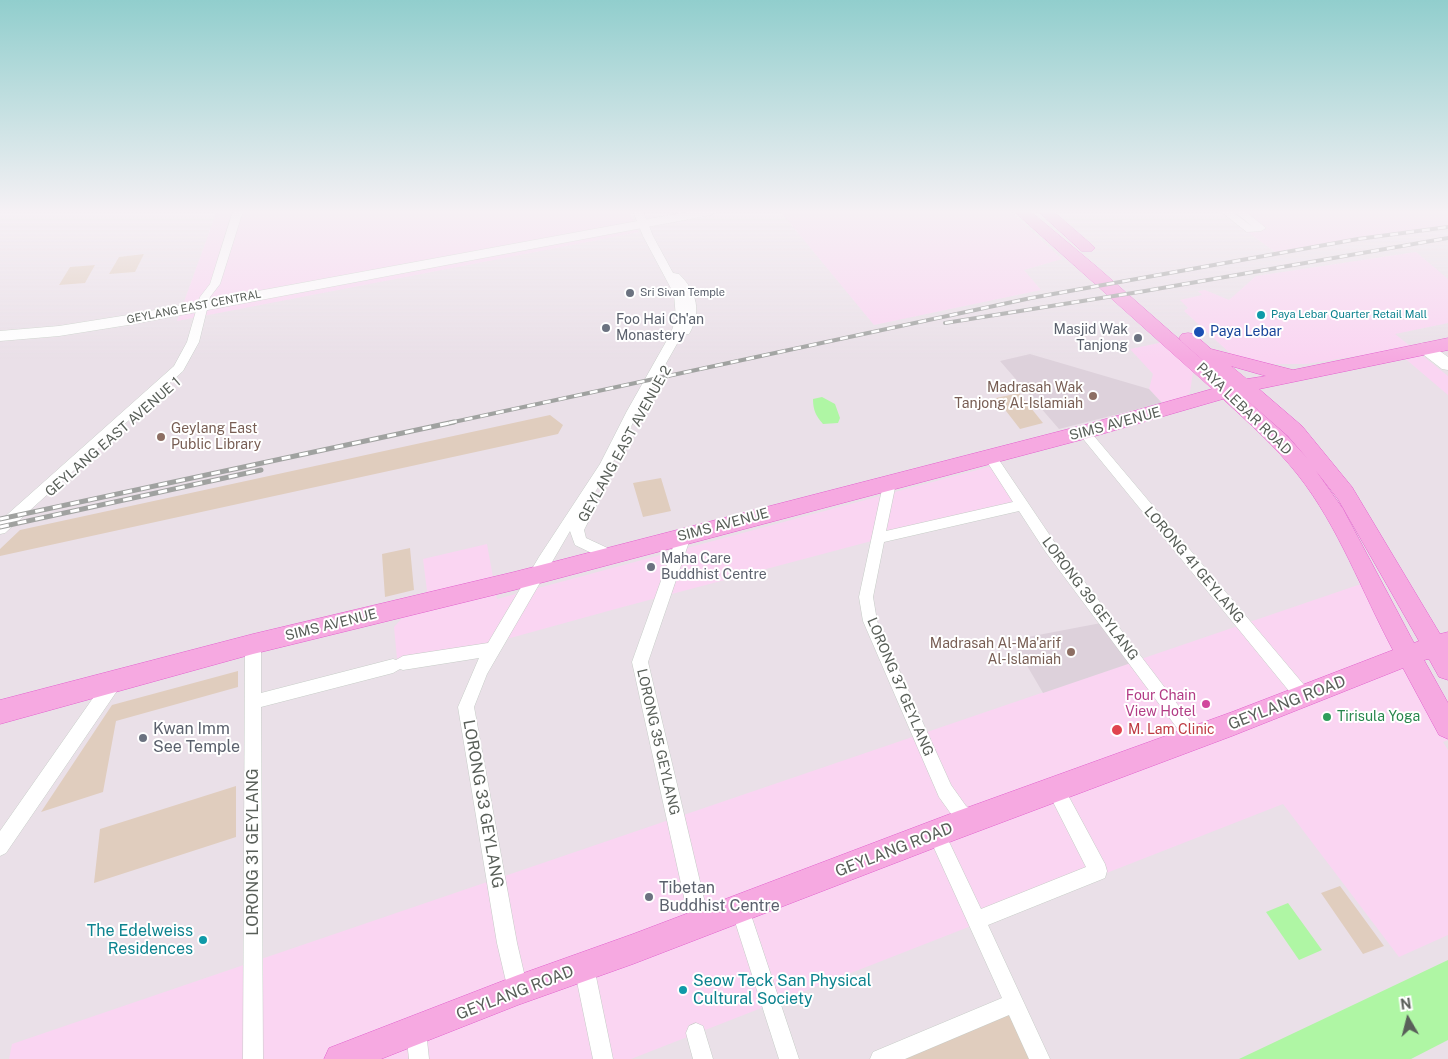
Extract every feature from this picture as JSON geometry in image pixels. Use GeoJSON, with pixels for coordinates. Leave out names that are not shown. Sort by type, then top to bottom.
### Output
{"type":"FeatureCollection","features":[{"type":"Feature","properties":{"kind":"main road","name":"GEYLANG EAST CENTRAL"},"geometry":{"type":"LineString","coordinates":[[0,326],[107,314],[407,260]]}},
{"type":"Feature","properties":{"kind":"main road","name":"PAYA LEBAR ROAD"},"geometry":{"type":"LineString","coordinates":[[1082,260],[1199,356],[1236,389],[1295,430],[1345,493],[1442,644],[1448,669]]}},
{"type":"Feature","properties":{"kind":"main road","name":"PAYA LEBAR ROAD"},"geometry":{"type":"LineString","coordinates":[[1099,260],[1143,300],[1199,356]]}},
{"type":"Feature","properties":{"kind":"main road","name":"GEYLANG EAST CENTRAL"},"geometry":{"type":"LineString","coordinates":[[0,336],[92,326],[210,297]]}},
{"type":"Feature","properties":{"kind":"main road"},"geometry":{"type":"LineString","coordinates":[[1440,348],[1448,365]]}},
{"type":"Feature","properties":{"kind":"main road","name":"SIMS AVENUE"},"geometry":{"type":"LineString","coordinates":[[0,712],[253,644],[537,574],[990,457],[1177,407],[1236,389],[1293,376],[1440,348]]}},
{"type":"Feature","properties":{"kind":"main road"},"geometry":{"type":"LineString","coordinates":[[1177,407],[1193,396],[1198,384],[1199,356],[1229,360],[1293,376]]}},
{"type":"Feature","properties":{"kind":"main road","name":"PAYA LEBAR ROAD"},"geometry":{"type":"LineString","coordinates":[[1236,389],[1327,500],[1408,655],[1448,726]]}},
{"type":"Feature","properties":{"kind":"main road","name":"GEYLANG ROAD"},"geometry":{"type":"LineString","coordinates":[[340,1059],[418,1045],[518,990],[700,924],[936,833],[1056,790],[1304,697],[1408,655],[1442,644]]}},
{"type":"Feature","properties":{"kind":"street"},"geometry":{"type":"LineString","coordinates":[[210,297],[222,260]]}},
{"type":"Feature","properties":{"kind":"street","name":"GEYLANG EAST AVENUE 2"},"geometry":{"type":"LineString","coordinates":[[537,574],[606,466],[633,411],[677,332],[682,306],[677,291],[662,260]]}},
{"type":"Feature","properties":{"kind":"street","name":"GEYLANG EAST AVENUE 2"},"geometry":{"type":"LineString","coordinates":[[608,555],[580,540],[577,530],[598,488],[672,359],[690,320],[692,311],[689,292],[666,269]]}},
{"type":"Feature","properties":{"kind":"street","name":"GEYLANG EAST AVENUE 1"},"geometry":{"type":"LineString","coordinates":[[0,529],[180,368],[210,297]]}},
{"type":"Feature","properties":{"kind":"street","name":"GEYLANG EAST AVENUE 1"},"geometry":{"type":"LineString","coordinates":[[0,538],[188,372],[201,343],[210,297]]}},
{"type":"Feature","properties":{"kind":"street","name":"LORONG 41 GEYLANG"},"geometry":{"type":"LineString","coordinates":[[1084,432],[1304,697]]}},
{"type":"Feature","properties":{"kind":"street","name":"LORONG 39 GEYLANG"},"geometry":{"type":"LineString","coordinates":[[990,457],[1050,547],[1195,738]]}},
{"type":"Feature","properties":{"kind":"street","name":"LORONG 37 GEYLANG"},"geometry":{"type":"LineString","coordinates":[[889,483],[866,597],[870,621],[945,791],[960,812],[971,820]]}},
{"type":"Feature","properties":{"kind":"street"},"geometry":{"type":"LineString","coordinates":[[878,538],[1023,505]]}},
{"type":"Feature","properties":{"kind":"street","name":"LORONG 35 GEYLANG"},"geometry":{"type":"LineString","coordinates":[[684,536],[640,662],[700,924]]}},
{"type":"Feature","properties":{"kind":"street","name":"LORONG 33 GEYLANG"},"geometry":{"type":"LineString","coordinates":[[518,990],[507,943],[483,799],[466,714],[468,699],[480,671],[537,574]]}},
{"type":"Feature","properties":{"kind":"street","name":"LORONG 31 GEYLANG"},"geometry":{"type":"LineString","coordinates":[[253,644],[253,1059]]}},
{"type":"Feature","properties":{"kind":"street"},"geometry":{"type":"LineString","coordinates":[[253,702],[398,665],[492,649]]}},
{"type":"Feature","properties":{"kind":"street"},"geometry":{"type":"LineString","coordinates":[[0,847],[113,683]]}},
{"type":"Feature","properties":{"kind":"street"},"geometry":{"type":"LineString","coordinates":[[976,920],[1098,871],[1056,790]]}},
{"type":"Feature","properties":{"kind":"street"},"geometry":{"type":"LineString","coordinates":[[936,833],[1040,1059]]}},
{"type":"Feature","properties":{"kind":"street"},"geometry":{"type":"LineString","coordinates":[[740,909],[789,1059]]}},
{"type":"Feature","properties":{"kind":"street"},"geometry":{"type":"LineString","coordinates":[[584,967],[603,1059]]}},
{"type":"Feature","properties":{"kind":"street"},"geometry":{"type":"LineString","coordinates":[[880,1059],[1014,1003]]}},
{"type":"Feature","properties":{"kind":"street"},"geometry":{"type":"LineString","coordinates":[[696,1033],[703,1059]]}},
{"type":"Feature","properties":{"kind":"shaded area"},"geometry":{"type":"Polygon","coordinates":[[[117,260],[141,260],[135,272],[109,274],[117,260]]]}},
{"type":"Feature","properties":{"kind":"shaded area"},"geometry":{"type":"Polygon","coordinates":[[[199,260],[491,260],[177,321],[199,260]]]}},
{"type":"Feature","properties":{"kind":"shaded area"},"geometry":{"type":"Polygon","coordinates":[[[821,260],[1057,260],[1024,270],[1041,290],[874,325],[821,260]]]}},
{"type":"Feature","properties":{"kind":"shaded area"},"geometry":{"type":"Polygon","coordinates":[[[1360,260],[1426,260],[1448,279],[1448,323],[1395,334],[1448,376],[1448,395],[1395,350],[1306,364],[1258,364],[1233,356],[1184,311],[1188,308],[1180,300],[1202,295],[1198,291],[1205,290],[1229,300],[1256,276],[1360,260]]]}},
{"type":"Feature","properties":{"kind":"shaded area"},"geometry":{"type":"Polygon","coordinates":[[[95,265],[85,283],[59,285],[70,267],[95,265]]]}},
{"type":"Feature","properties":{"kind":"shaded area"},"geometry":{"type":"Polygon","coordinates":[[[1164,342],[1193,372],[1190,392],[1186,397],[1162,403],[1149,389],[1153,374],[1130,349],[1164,342]]]}},
{"type":"Feature","properties":{"kind":"shaded area","name":"Madrasah Wak Tanjong Al-Islamiah"},"geometry":{"type":"Polygon","coordinates":[[[1030,354],[1149,389],[1162,403],[1059,429],[1000,361],[1030,354]]]}},
{"type":"Feature","properties":{"kind":"shaded area"},"geometry":{"type":"Polygon","coordinates":[[[1019,393],[1043,423],[1020,429],[996,398],[1019,393]]]}},
{"type":"Feature","properties":{"kind":"shaded area"},"geometry":{"type":"Polygon","coordinates":[[[822,397],[835,404],[840,418],[838,423],[823,424],[817,415],[813,399],[822,397]]]}},
{"type":"Feature","properties":{"kind":"shaded area"},"geometry":{"type":"Polygon","coordinates":[[[550,415],[563,425],[558,434],[0,556],[0,549],[20,530],[550,415]]]}},
{"type":"Feature","properties":{"kind":"shaded area"},"geometry":{"type":"Polygon","coordinates":[[[992,466],[1015,503],[398,669],[394,627],[427,591],[423,559],[487,544],[497,599],[992,466]]]}},
{"type":"Feature","properties":{"kind":"shaded area"},"geometry":{"type":"Polygon","coordinates":[[[661,478],[671,511],[643,517],[633,483],[661,478]]]}},
{"type":"Feature","properties":{"kind":"shaded area"},"geometry":{"type":"Polygon","coordinates":[[[410,548],[414,590],[385,597],[382,554],[410,548]]]}},
{"type":"Feature","properties":{"kind":"shaded area"},"geometry":{"type":"Polygon","coordinates":[[[1361,584],[1448,734],[1448,740],[1443,742],[1448,750],[1448,935],[1399,957],[1283,804],[631,1059],[9,1059],[12,1044],[1361,584]]]}},
{"type":"Feature","properties":{"kind":"shaded area","name":"Madrasah Al-Ma'arif Al-Islamiah"},"geometry":{"type":"Polygon","coordinates":[[[1101,623],[1131,663],[1043,693],[1012,640],[1101,623]]]}},
{"type":"Feature","properties":{"kind":"shaded area"},"geometry":{"type":"Polygon","coordinates":[[[238,671],[238,687],[116,721],[103,792],[41,812],[112,705],[238,671]]]}},
{"type":"Feature","properties":{"kind":"shaded area"},"geometry":{"type":"Polygon","coordinates":[[[236,786],[236,837],[94,883],[100,829],[236,786]]]}},
{"type":"Feature","properties":{"kind":"shaded area"},"geometry":{"type":"Polygon","coordinates":[[[1340,886],[1384,946],[1363,954],[1321,893],[1340,886]]]}},
{"type":"Feature","properties":{"kind":"shaded area"},"geometry":{"type":"Polygon","coordinates":[[[1288,903],[1322,950],[1299,960],[1266,912],[1288,903]]]}},
{"type":"Feature","properties":{"kind":"shaded area"},"geometry":{"type":"Polygon","coordinates":[[[1448,960],[1448,1040],[1411,1059],[1239,1059],[1448,960]]]}},
{"type":"Feature","properties":{"kind":"shaded area"},"geometry":{"type":"Polygon","coordinates":[[[1014,1003],[1040,1059],[882,1059],[1014,1003]]]}},
{"type":"Feature","properties":{"kind":"railway"},"geometry":{"type":"LineString","coordinates":[[449,423],[1031,298],[1239,260]]}},
{"type":"Feature","properties":{"kind":"railway"},"geometry":{"type":"LineString","coordinates":[[945,323],[1320,260]]}},
{"type":"Feature","properties":{"kind":"railway"},"geometry":{"type":"LineString","coordinates":[[0,519],[454,422]]}},
{"type":"Feature","properties":{"kind":"railway"},"geometry":{"type":"LineString","coordinates":[[0,527],[261,470]]}},
{"type":"Feature","properties":{"kind":"place","name":"Sri Sivan Temple"},"geometry":{"type":"Point","coordinates":[630,293]}},
{"type":"Feature","properties":{"kind":"place","name":"Paya Lebar Quarter Retail Mall"},"geometry":{"type":"Point","coordinates":[1261,315]}},
{"type":"Feature","properties":{"kind":"place","name":"Foo Hai Ch'an Monastery"},"geometry":{"type":"Point","coordinates":[606,328]}},
{"type":"Feature","properties":{"kind":"place","name":"Paya Lebar"},"geometry":{"type":"Point","coordinates":[1199,332]}},
{"type":"Feature","properties":{"kind":"place","name":"Masjid Wak Tanjong"},"geometry":{"type":"Point","coordinates":[1138,338]}},
{"type":"Feature","properties":{"kind":"place","name":"Madrasah Wak Tanjong Al-Islamiah"},"geometry":{"type":"Point","coordinates":[1093,396]}},
{"type":"Feature","properties":{"kind":"place","name":"Geylang East Public Library"},"geometry":{"type":"Point","coordinates":[161,437]}},
{"type":"Feature","properties":{"kind":"place","name":"Maha Care Buddhist Centre"},"geometry":{"type":"Point","coordinates":[651,567]}},
{"type":"Feature","properties":{"kind":"place","name":"Madrasah Al-Ma'arif Al-Islamiah"},"geometry":{"type":"Point","coordinates":[1071,652]}},
{"type":"Feature","properties":{"kind":"place","name":"Four Chain View Hotel"},"geometry":{"type":"Point","coordinates":[1206,704]}},
{"type":"Feature","properties":{"kind":"place","name":"Tirisula Yoga"},"geometry":{"type":"Point","coordinates":[1327,717]}},
{"type":"Feature","properties":{"kind":"place","name":"M. Lam Clinic"},"geometry":{"type":"Point","coordinates":[1117,730]}},
{"type":"Feature","properties":{"kind":"place","name":"Kwan Imm See Temple"},"geometry":{"type":"Point","coordinates":[143,738]}},
{"type":"Feature","properties":{"kind":"place","name":"Tibetan Buddhist Centre"},"geometry":{"type":"Point","coordinates":[649,897]}},
{"type":"Feature","properties":{"kind":"place","name":"The Edelweiss Residences"},"geometry":{"type":"Point","coordinates":[203,940]}},
{"type":"Feature","properties":{"kind":"place","name":"Seow Teck San Physical Cultural Society"},"geometry":{"type":"Point","coordinates":[683,990]}}]}
